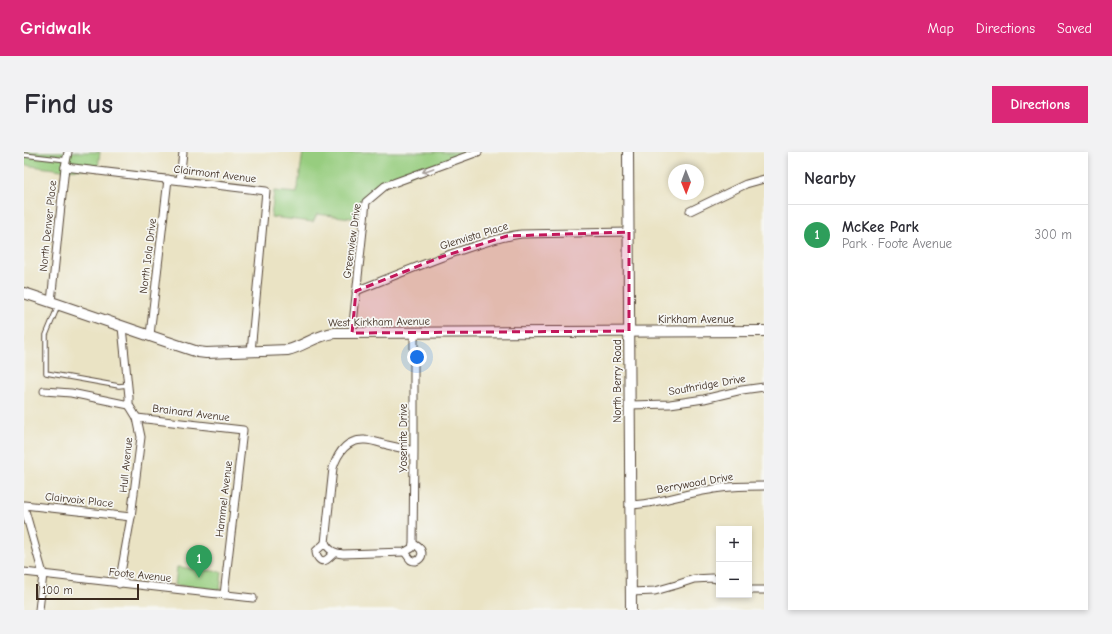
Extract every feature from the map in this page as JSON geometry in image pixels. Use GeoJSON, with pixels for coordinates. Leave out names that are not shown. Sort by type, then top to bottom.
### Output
{"type":"FeatureCollection","features":[{"type":"Feature","properties":{"kind":"street","name":"North Denver Place"},"geometry":{"type":"LineString","coordinates":[[55,303],[68,152]]}},
{"type":"Feature","properties":{"kind":"street"},"geometry":{"type":"LineString","coordinates":[[180,180],[183,152]]}},
{"type":"Feature","properties":{"kind":"street","name":"Greenview Drive"},"geometry":{"type":"LineString","coordinates":[[352,333],[366,202],[385,186],[478,152]]}},
{"type":"Feature","properties":{"kind":"street","name":"North Berry Road"},"geometry":{"type":"LineString","coordinates":[[628,152],[631,610]]}},
{"type":"Feature","properties":{"kind":"street","name":"Clairmont Avenue"},"geometry":{"type":"LineString","coordinates":[[66,163],[168,179],[266,191],[251,352]]}},
{"type":"Feature","properties":{"kind":"street","name":"North Iola Drive"},"geometry":{"type":"LineString","coordinates":[[150,335],[168,179]]}},
{"type":"Feature","properties":{"kind":"street"},"geometry":{"type":"LineString","coordinates":[[690,211],[746,184],[764,179]]}},
{"type":"Feature","properties":{"kind":"street","name":"Glenvista Place"},"geometry":{"type":"LineString","coordinates":[[356,291],[441,258],[507,236],[521,234],[629,232]]}},
{"type":"Feature","properties":{"kind":"street","name":"West Kirkham Avenue"},"geometry":{"type":"LineString","coordinates":[[24,293],[122,327],[198,352],[206,353],[288,350],[328,334],[629,331]]}},
{"type":"Feature","properties":{"kind":"street","name":"Hull Avenue"},"geometry":{"type":"LineString","coordinates":[[119,584],[141,437],[137,418],[129,405],[122,327]]}},
{"type":"Feature","properties":{"kind":"street","name":"Kirkham Avenue"},"geometry":{"type":"LineString","coordinates":[[629,331],[764,331]]}},
{"type":"Feature","properties":{"kind":"street","name":"Yosemite Drive"},"geometry":{"type":"LineString","coordinates":[[334,553],[410,548],[414,451],[414,332]]}},
{"type":"Feature","properties":{"kind":"street","name":"Southridge Drive"},"geometry":{"type":"LineString","coordinates":[[629,405],[670,404],[764,387]]}},
{"type":"Feature","properties":{"kind":"street"},"geometry":{"type":"LineString","coordinates":[[44,391],[71,393],[129,405]]}},
{"type":"Feature","properties":{"kind":"street","name":"Brainard Avenue"},"geometry":{"type":"LineString","coordinates":[[137,418],[243,430]]}},
{"type":"Feature","properties":{"kind":"street","name":"Hammel Avenue"},"geometry":{"type":"LineString","coordinates":[[224,595],[243,430]]}},
{"type":"Feature","properties":{"kind":"street"},"geometry":{"type":"LineString","coordinates":[[325,543],[316,551],[316,555],[323,561],[334,553],[328,549],[325,543],[334,468],[336,459],[342,450],[349,443],[358,440],[366,440],[414,451]]}},
{"type":"Feature","properties":{"kind":"street","name":"Berrywood Drive"},"geometry":{"type":"LineString","coordinates":[[630,505],[644,504],[709,489],[737,486],[764,486]]}},
{"type":"Feature","properties":{"kind":"street"},"geometry":{"type":"LineString","coordinates":[[24,506],[43,574],[39,610]]}},
{"type":"Feature","properties":{"kind":"street","name":"Clairvoix Place"},"geometry":{"type":"LineString","coordinates":[[24,506],[130,517]]}},
{"type":"Feature","properties":{"kind":"street","name":"Foote Avenue"},"geometry":{"type":"LineString","coordinates":[[24,572],[119,584],[253,598]]}},
{"type":"Feature","properties":{"kind":"street"},"geometry":{"type":"LineString","coordinates":[[631,592],[655,591],[676,586],[694,579],[716,579]]}},
{"type":"Feature","properties":{"kind":"street"},"geometry":{"type":"LineString","coordinates":[[752,590],[764,590]]}},
{"type":"Feature","properties":{"kind":"lane"},"geometry":{"type":"LineString","coordinates":[[24,155],[66,163]]}},
{"type":"Feature","properties":{"kind":"lane"},"geometry":{"type":"LineString","coordinates":[[55,303],[46,335],[46,373],[118,386],[128,385]]}},
{"type":"Feature","properties":{"kind":"highlighted area"},"geometry":{"type":"Polygon","coordinates":[[[629,232],[629,331],[352,333],[356,291],[441,257],[507,236],[629,232]]]}},
{"type":"Feature","properties":{"kind":"green space"},"geometry":{"type":"Polygon","coordinates":[[[24,152],[100,152],[98,168],[62,170],[24,165],[24,152]]]}},
{"type":"Feature","properties":{"kind":"green space"},"geometry":{"type":"Polygon","coordinates":[[[303,152],[470,152],[374,189],[365,200],[360,219],[317,214],[313,222],[271,217],[274,191],[297,193],[303,152]]]}},
{"type":"Feature","properties":{"kind":"green space"},"geometry":{"type":"Polygon","coordinates":[[[177,567],[222,572],[220,590],[175,585],[177,567]]]}},
{"type":"Feature","properties":{"kind":"place","name":"McKee Park"},"geometry":{"type":"Point","coordinates":[199,578]}}]}
